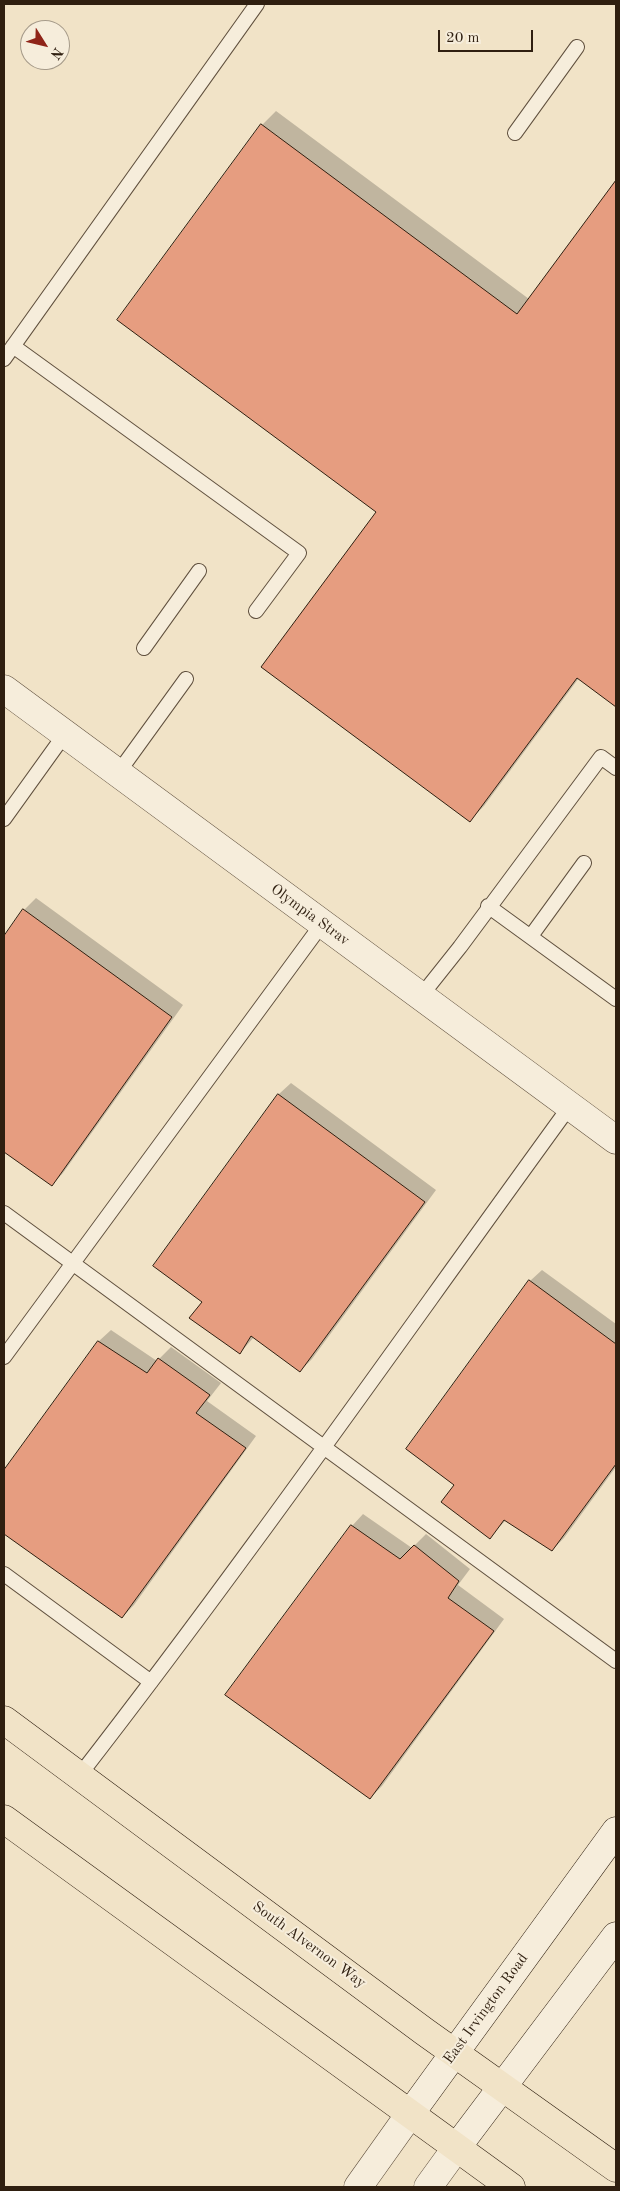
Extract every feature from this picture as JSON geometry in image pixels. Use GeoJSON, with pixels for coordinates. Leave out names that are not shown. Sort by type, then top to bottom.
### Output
{"type":"FeatureCollection","features":[{"type":"Feature","properties":{"kind":"main road","name":"South Alvernon Way"},"geometry":{"type":"LineString","coordinates":[[4,1720],[454,2052],[616,2168]]}},
{"type":"Feature","properties":{"kind":"main road"},"geometry":{"type":"LineString","coordinates":[[4,1819],[511,2187]]}},
{"type":"Feature","properties":{"kind":"street","name":"Olympia Strav"},"geometry":{"type":"LineString","coordinates":[[4,689],[616,1140]]}},
{"type":"Feature","properties":{"kind":"street","name":"East Irvington Road"},"geometry":{"type":"LineString","coordinates":[[358,2187],[616,1831]]}},
{"type":"Feature","properties":{"kind":"street"},"geometry":{"type":"LineString","coordinates":[[428,2187],[616,1936]]}},
{"type":"Feature","properties":{"kind":"lane"},"geometry":{"type":"LineString","coordinates":[[4,359],[256,4]]}},
{"type":"Feature","properties":{"kind":"lane"},"geometry":{"type":"LineString","coordinates":[[515,133],[578,47]]}},
{"type":"Feature","properties":{"kind":"lane"},"geometry":{"type":"LineString","coordinates":[[13,346],[299,553],[256,611]]}},
{"type":"Feature","properties":{"kind":"lane"},"geometry":{"type":"LineString","coordinates":[[144,648],[199,571]]}},
{"type":"Feature","properties":{"kind":"lane"},"geometry":{"type":"LineString","coordinates":[[118,773],[186,679]]}},
{"type":"Feature","properties":{"kind":"lane"},"geometry":{"type":"LineString","coordinates":[[4,820],[65,734]]}},
{"type":"Feature","properties":{"kind":"lane"},"geometry":{"type":"LineString","coordinates":[[421,996],[460,947],[488,906],[600,757],[616,768]]}},
{"type":"Feature","properties":{"kind":"lane"},"geometry":{"type":"LineString","coordinates":[[531,936],[584,863]]}},
{"type":"Feature","properties":{"kind":"lane"},"geometry":{"type":"LineString","coordinates":[[488,906],[616,999]]}},
{"type":"Feature","properties":{"kind":"lane"},"geometry":{"type":"LineString","coordinates":[[4,1358],[322,924]]}},
{"type":"Feature","properties":{"kind":"lane"},"geometry":{"type":"LineString","coordinates":[[80,1776],[324,1446],[570,1106]]}},
{"type":"Feature","properties":{"kind":"lane"},"geometry":{"type":"LineString","coordinates":[[4,1213],[616,1661]]}},
{"type":"Feature","properties":{"kind":"lane"},"geometry":{"type":"LineString","coordinates":[[4,1574],[151,1682]]}},
{"type":"Feature","properties":{"kind":"building"},"geometry":{"type":"Polygon","coordinates":[[[261,124],[517,314],[616,180],[616,707],[577,678],[470,822],[261,667],[376,512],[117,320],[261,124]]]}},
{"type":"Feature","properties":{"kind":"building"},"geometry":{"type":"Polygon","coordinates":[[[23,909],[172,1017],[52,1186],[4,1152],[4,936],[23,909]]]}},
{"type":"Feature","properties":{"kind":"building"},"geometry":{"type":"Polygon","coordinates":[[[278,1094],[425,1202],[300,1372],[251,1336],[240,1354],[189,1318],[202,1302],[153,1266],[278,1094]]]}},
{"type":"Feature","properties":{"kind":"building"},"geometry":{"type":"Polygon","coordinates":[[[529,1280],[616,1344],[616,1464],[552,1551],[504,1520],[490,1539],[441,1502],[454,1485],[406,1449],[529,1280]]]}},
{"type":"Feature","properties":{"kind":"building"},"geometry":{"type":"Polygon","coordinates":[[[98,1341],[147,1373],[158,1358],[210,1395],[196,1413],[246,1448],[122,1618],[4,1534],[4,1470],[98,1341]]]}},
{"type":"Feature","properties":{"kind":"building"},"geometry":{"type":"Polygon","coordinates":[[[351,1525],[400,1559],[414,1545],[459,1581],[448,1598],[494,1631],[370,1799],[225,1695],[351,1525]]]}}]}
